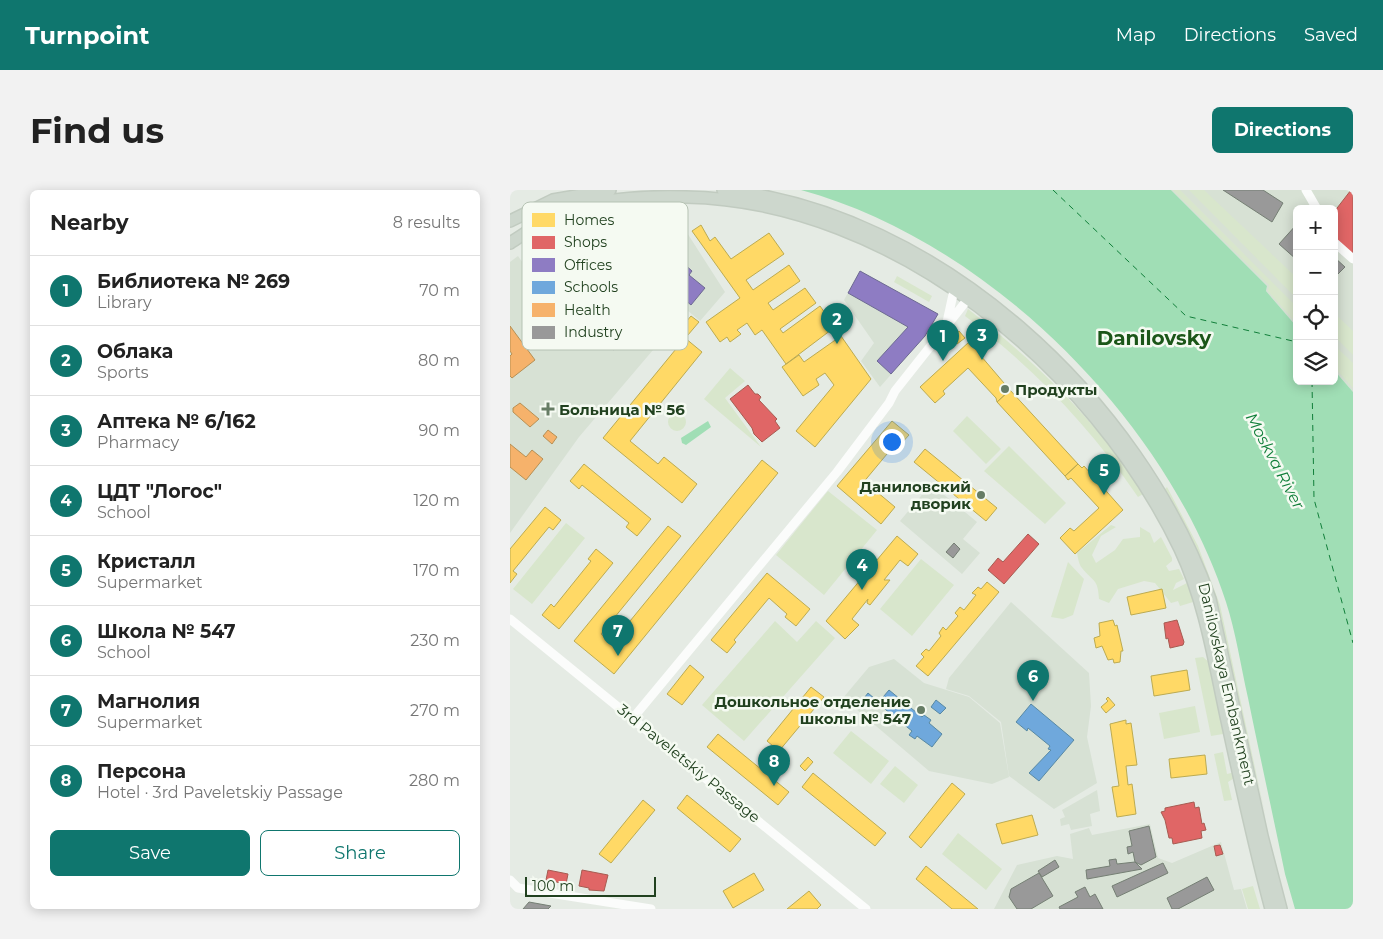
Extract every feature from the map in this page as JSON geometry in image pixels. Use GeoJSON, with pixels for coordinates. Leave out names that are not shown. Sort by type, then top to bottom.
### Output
{"type":"FeatureCollection","features":[{"type":"Feature","properties":{"kind":"main road"},"geometry":{"type":"LineString","coordinates":[[549,202],[610,190]]}},
{"type":"Feature","properties":{"kind":"main road","name":"Danilovskaya Embankment"},"geometry":{"type":"LineString","coordinates":[[723,190],[779,199],[826,212],[878,234],[932,263],[987,302],[1040,347],[1090,397],[1132,448],[1173,515],[1200,571],[1210,600],[1262,836],[1281,909]]}},
{"type":"Feature","properties":{"kind":"main road","name":"Danilovskaya Embankment"},"geometry":{"type":"LineString","coordinates":[[611,202],[642,197],[701,197],[742,201],[823,222],[910,260],[934,276],[1019,340],[1073,394],[1151,496],[1178,546],[1200,602],[1252,839],[1271,909]]}},
{"type":"Feature","properties":{"kind":"main road"},"geometry":{"type":"LineString","coordinates":[[510,221],[522,215]]}},
{"type":"Feature","properties":{"kind":"main road","name":"Danilovskaya Embankment"},"geometry":{"type":"LineString","coordinates":[[510,244],[522,237]]}},
{"type":"Feature","properties":{"kind":"street"},"geometry":{"type":"LineString","coordinates":[[1306,190],[1315,205]]}},
{"type":"Feature","properties":{"kind":"street"},"geometry":{"type":"LineString","coordinates":[[1338,246],[1353,260]]}},
{"type":"Feature","properties":{"kind":"street"},"geometry":{"type":"LineString","coordinates":[[947,323],[954,290]]}},
{"type":"Feature","properties":{"kind":"street"},"geometry":{"type":"LineString","coordinates":[[634,718],[837,472],[947,323],[967,300]]}},
{"type":"Feature","properties":{"kind":"street","name":"3rd Paveletskiy Passage"},"geometry":{"type":"LineString","coordinates":[[510,619],[634,718],[866,909]]}},
{"type":"Feature","properties":{"kind":"street"},"geometry":{"type":"LineString","coordinates":[[510,880],[518,888],[651,909]]}},
{"type":"Feature","properties":{"kind":"shaded area"},"geometry":{"type":"Polygon","coordinates":[[[1171,190],[1353,190],[1353,392],[1338,375],[1338,205],[1293,205],[1293,322],[1266,291],[1267,286],[1171,190]]]}},
{"type":"Feature","properties":{"kind":"shaded area"},"geometry":{"type":"Polygon","coordinates":[[[1173,190],[1180,190],[1293,303],[1293,319],[1268,291],[1269,285],[1173,190]]]}},
{"type":"Feature","properties":{"kind":"shaded area"},"geometry":{"type":"Polygon","coordinates":[[[1189,190],[1204,190],[1293,274],[1293,295],[1189,190]]]}},
{"type":"Feature","properties":{"kind":"shaded area","name":"Больница № 56"},"geometry":{"type":"Polygon","coordinates":[[[688,234],[725,292],[700,321],[688,311],[688,234]]]}},
{"type":"Feature","properties":{"kind":"shaded area","name":"Больница № 56"},"geometry":{"type":"Polygon","coordinates":[[[518,256],[522,262],[522,350],[653,350],[579,437],[510,533],[510,262],[518,256]]]}},
{"type":"Feature","properties":{"kind":"shaded area"},"geometry":{"type":"Polygon","coordinates":[[[860,271],[938,314],[925,336],[880,387],[861,361],[874,343],[844,300],[860,271]]]}},
{"type":"Feature","properties":{"kind":"shaded area"},"geometry":{"type":"Polygon","coordinates":[[[897,276],[932,296],[929,302],[894,282],[897,276]]]}},
{"type":"Feature","properties":{"kind":"shaded area"},"geometry":{"type":"Polygon","coordinates":[[[968,309],[1041,371],[1064,394],[1106,442],[1143,494],[1138,497],[1120,471],[1080,422],[1037,377],[965,316],[968,309]]]}},
{"type":"Feature","properties":{"kind":"shaded area"},"geometry":{"type":"Polygon","coordinates":[[[1338,317],[1353,331],[1353,355],[1338,340],[1338,317]]]}},
{"type":"Feature","properties":{"kind":"shaded area"},"geometry":{"type":"Polygon","coordinates":[[[1338,349],[1353,363],[1353,388],[1338,371],[1338,349]]]}},
{"type":"Feature","properties":{"kind":"shaded area"},"geometry":{"type":"Polygon","coordinates":[[[730,368],[745,381],[725,398],[761,447],[704,399],[730,368]]]}},
{"type":"Feature","properties":{"kind":"shaded area"},"geometry":{"type":"Polygon","coordinates":[[[677,413],[683,416],[686,422],[683,428],[677,431],[671,428],[668,422],[671,416],[677,413]]]}},
{"type":"Feature","properties":{"kind":"shaded area"},"geometry":{"type":"Polygon","coordinates":[[[967,416],[1001,449],[986,464],[953,431],[967,416]]]}},
{"type":"Feature","properties":{"kind":"shaded area"},"geometry":{"type":"Polygon","coordinates":[[[1009,446],[1066,503],[1045,524],[984,471],[1009,446]]]}},
{"type":"Feature","properties":{"kind":"shaded area"},"geometry":{"type":"Polygon","coordinates":[[[931,484],[977,522],[963,539],[980,553],[962,574],[900,521],[931,484]]]}},
{"type":"Feature","properties":{"kind":"shaded area"},"geometry":{"type":"Polygon","coordinates":[[[1167,487],[1198,546],[1220,605],[1266,819],[1217,607],[1194,548],[1164,490],[1167,487]]]}},
{"type":"Feature","properties":{"kind":"shaded area"},"geometry":{"type":"Polygon","coordinates":[[[828,491],[877,530],[824,595],[776,555],[828,491]]]}},
{"type":"Feature","properties":{"kind":"shaded area"},"geometry":{"type":"Polygon","coordinates":[[[566,523],[585,538],[532,604],[513,589],[566,523]]]}},
{"type":"Feature","properties":{"kind":"shaded area"},"geometry":{"type":"Polygon","coordinates":[[[1111,525],[1116,527],[1101,536],[1092,555],[1096,563],[1115,550],[1123,539],[1140,537],[1140,527],[1150,533],[1154,543],[1161,537],[1172,558],[1172,561],[1166,566],[1169,571],[1179,569],[1184,579],[1176,583],[1173,590],[1187,583],[1194,600],[1193,602],[1180,606],[1178,601],[1171,603],[1155,583],[1144,581],[1118,589],[1109,603],[1099,599],[1096,584],[1081,567],[1077,553],[1111,525]]]}},
{"type":"Feature","properties":{"kind":"shaded area"},"geometry":{"type":"Polygon","coordinates":[[[921,559],[954,585],[912,636],[880,609],[921,559]]]}},
{"type":"Feature","properties":{"kind":"shaded area"},"geometry":{"type":"Polygon","coordinates":[[[1068,562],[1084,579],[1073,615],[1063,619],[1051,617],[1068,562]]]}},
{"type":"Feature","properties":{"kind":"shaded area"},"geometry":{"type":"Polygon","coordinates":[[[1011,602],[1089,673],[1091,706],[1087,737],[1097,783],[1054,809],[1009,776],[1001,722],[969,696],[946,689],[949,678],[1011,602]]]}},
{"type":"Feature","properties":{"kind":"shaded area"},"geometry":{"type":"Polygon","coordinates":[[[775,621],[797,642],[816,621],[835,638],[744,741],[702,705],[775,621]]]}},
{"type":"Feature","properties":{"kind":"shaded area"},"geometry":{"type":"Polygon","coordinates":[[[1203,657],[1210,663],[1223,734],[1211,736],[1195,658],[1203,657]]]}},
{"type":"Feature","properties":{"kind":"shaded area","name":"Дошкольное отделение школы № 547"},"geometry":{"type":"Polygon","coordinates":[[[894,659],[924,683],[969,697],[1000,723],[1009,777],[992,784],[929,771],[843,698],[869,667],[894,659]]]}},
{"type":"Feature","properties":{"kind":"shaded area"},"geometry":{"type":"Polygon","coordinates":[[[1195,706],[1200,732],[1164,739],[1159,713],[1195,706]]]}},
{"type":"Feature","properties":{"kind":"shaded area"},"geometry":{"type":"Polygon","coordinates":[[[851,731],[889,761],[871,784],[833,753],[851,731]]]}},
{"type":"Feature","properties":{"kind":"shaded area"},"geometry":{"type":"Polygon","coordinates":[[[1223,752],[1227,774],[1235,772],[1236,777],[1228,782],[1232,800],[1224,801],[1214,754],[1223,752]]]}},
{"type":"Feature","properties":{"kind":"shaded area"},"geometry":{"type":"Polygon","coordinates":[[[895,766],[918,785],[904,803],[880,784],[895,766]]]}},
{"type":"Feature","properties":{"kind":"shaded area"},"geometry":{"type":"Polygon","coordinates":[[[1097,790],[1100,811],[1090,814],[1092,826],[1071,830],[1069,824],[1061,826],[1060,819],[1065,817],[1062,810],[1097,790]]]}},
{"type":"Feature","properties":{"kind":"shaded area"},"geometry":{"type":"Polygon","coordinates":[[[1150,824],[1158,858],[1172,863],[1221,842],[1234,890],[1241,889],[1247,909],[994,909],[1017,865],[1057,856],[1073,859],[1070,834],[1089,828],[1092,835],[1150,824]]]}},
{"type":"Feature","properties":{"kind":"shaded area"},"geometry":{"type":"Polygon","coordinates":[[[958,833],[1002,869],[986,890],[942,854],[958,833]]]}},
{"type":"Feature","properties":{"kind":"shaded area"},"geometry":{"type":"Polygon","coordinates":[[[1253,886],[1260,909],[1248,909],[1242,889],[1253,886]]]}},
{"type":"Feature","properties":{"kind":"water","name":"Moskva River"},"geometry":{"type":"Polygon","coordinates":[[[801,190],[1171,190],[1267,286],[1266,291],[1293,322],[1293,385],[1338,385],[1338,375],[1353,392],[1353,909],[1295,909],[1285,874],[1230,614],[1198,534],[1161,468],[1115,405],[1062,347],[1002,295],[938,250],[871,215],[801,190]]]}},
{"type":"Feature","properties":{"kind":"water"},"geometry":{"type":"Polygon","coordinates":[[[708,421],[711,427],[686,445],[682,443],[681,438],[708,421]]]}},
{"type":"Feature","properties":{"kind":"building: Homes"},"geometry":{"type":"Polygon","coordinates":[[[701,225],[710,241],[715,237],[731,259],[769,233],[784,254],[746,280],[753,290],[789,265],[800,281],[768,303],[773,310],[805,288],[816,303],[780,329],[783,333],[820,306],[835,327],[786,364],[762,330],[755,335],[747,323],[737,330],[741,334],[730,342],[727,337],[720,342],[706,322],[740,298],[692,231],[701,225]]]}},
{"type":"Feature","properties":{"kind":"building: Homes"},"geometry":{"type":"Polygon","coordinates":[[[691,316],[699,322],[688,335],[688,320],[691,316]]]}},
{"type":"Feature","properties":{"kind":"building: Homes"},"geometry":{"type":"Polygon","coordinates":[[[959,331],[965,338],[957,344],[951,337],[959,331]]]}},
{"type":"Feature","properties":{"kind":"building: Homes"},"geometry":{"type":"Polygon","coordinates":[[[841,336],[871,379],[815,447],[796,431],[834,385],[825,373],[816,379],[819,385],[803,396],[782,367],[799,355],[804,362],[841,336]]]}},
{"type":"Feature","properties":{"kind":"building: Homes"},"geometry":{"type":"Polygon","coordinates":[[[688,340],[702,352],[630,441],[658,464],[664,457],[697,484],[682,503],[603,438],[675,350],[688,350],[688,340]]]}},
{"type":"Feature","properties":{"kind":"building: Homes"},"geometry":{"type":"Polygon","coordinates":[[[969,342],[1010,390],[997,402],[996,398],[968,368],[943,391],[945,394],[935,403],[920,387],[969,342]]]}},
{"type":"Feature","properties":{"kind":"building: Homes"},"geometry":{"type":"Polygon","coordinates":[[[1010,390],[1078,464],[1065,476],[997,402],[1010,390]]]}},
{"type":"Feature","properties":{"kind":"building: Homes"},"geometry":{"type":"Polygon","coordinates":[[[892,421],[909,435],[900,445],[897,442],[862,484],[875,495],[877,492],[895,507],[881,524],[837,486],[892,421]]]}},
{"type":"Feature","properties":{"kind":"building: Homes"},"geometry":{"type":"Polygon","coordinates":[[[925,449],[997,508],[986,521],[914,462],[925,449]]]}},
{"type":"Feature","properties":{"kind":"building: Homes"},"geometry":{"type":"Polygon","coordinates":[[[762,460],[778,473],[614,674],[574,641],[668,526],[681,536],[601,634],[612,643],[762,460]]]}},
{"type":"Feature","properties":{"kind":"building: Homes"},"geometry":{"type":"Polygon","coordinates":[[[584,464],[651,519],[637,536],[626,527],[629,523],[582,485],[579,489],[570,481],[584,464]]]}},
{"type":"Feature","properties":{"kind":"building: Homes"},"geometry":{"type":"Polygon","coordinates":[[[1078,464],[1082,468],[1084,466],[1123,510],[1075,554],[1060,538],[1070,528],[1074,531],[1099,508],[1071,478],[1068,480],[1065,476],[1078,464]]]}},
{"type":"Feature","properties":{"kind":"building: Homes"},"geometry":{"type":"Polygon","coordinates":[[[545,507],[561,520],[553,530],[549,527],[513,571],[517,574],[510,583],[510,549],[545,507]]]}},
{"type":"Feature","properties":{"kind":"building: Homes"},"geometry":{"type":"Polygon","coordinates":[[[897,536],[918,554],[908,566],[900,560],[884,580],[890,580],[870,605],[867,603],[868,599],[852,619],[859,625],[845,639],[826,621],[897,536]]]}},
{"type":"Feature","properties":{"kind":"building: Homes"},"geometry":{"type":"Polygon","coordinates":[[[596,549],[613,563],[559,629],[542,615],[551,604],[554,607],[591,561],[588,559],[596,549]]]}},
{"type":"Feature","properties":{"kind":"building: Homes"},"geometry":{"type":"Polygon","coordinates":[[[767,573],[810,609],[796,626],[785,617],[787,614],[769,598],[734,640],[736,642],[727,653],[711,640],[767,573]]]}},
{"type":"Feature","properties":{"kind":"building: Homes"},"geometry":{"type":"Polygon","coordinates":[[[987,582],[999,592],[928,676],[916,666],[924,657],[921,654],[926,649],[929,651],[941,636],[939,633],[943,627],[946,630],[958,616],[955,613],[960,607],[964,610],[976,595],[972,593],[978,587],[981,589],[987,582]]]}},
{"type":"Feature","properties":{"kind":"building: Homes"},"geometry":{"type":"Polygon","coordinates":[[[1162,589],[1166,608],[1131,615],[1127,597],[1162,589]]]}},
{"type":"Feature","properties":{"kind":"building: Homes"},"geometry":{"type":"Polygon","coordinates":[[[1113,620],[1115,626],[1117,625],[1123,651],[1121,651],[1120,662],[1114,663],[1113,659],[1108,660],[1102,646],[1096,648],[1094,638],[1100,636],[1099,623],[1113,620]]]}},
{"type":"Feature","properties":{"kind":"building: Homes"},"geometry":{"type":"Polygon","coordinates":[[[690,665],[704,677],[682,705],[667,694],[690,665]]]}},
{"type":"Feature","properties":{"kind":"building: Homes"},"geometry":{"type":"Polygon","coordinates":[[[1187,670],[1190,690],[1154,696],[1151,676],[1187,670]]]}},
{"type":"Feature","properties":{"kind":"building: Homes"},"geometry":{"type":"Polygon","coordinates":[[[811,687],[824,697],[779,751],[767,741],[811,687]]]}},
{"type":"Feature","properties":{"kind":"building: Homes"},"geometry":{"type":"Polygon","coordinates":[[[1108,697],[1115,705],[1106,713],[1101,707],[1108,701],[1106,699],[1108,697]]]}},
{"type":"Feature","properties":{"kind":"building: Homes"},"geometry":{"type":"Polygon","coordinates":[[[1126,720],[1126,724],[1131,723],[1137,765],[1126,766],[1128,785],[1132,784],[1136,814],[1117,817],[1112,787],[1119,786],[1110,724],[1126,720]]]}},
{"type":"Feature","properties":{"kind":"building: Homes"},"geometry":{"type":"Polygon","coordinates":[[[718,734],[789,792],[778,805],[707,747],[718,734]]]}},
{"type":"Feature","properties":{"kind":"building: Homes"},"geometry":{"type":"Polygon","coordinates":[[[1205,755],[1207,774],[1171,778],[1169,759],[1205,755]]]}},
{"type":"Feature","properties":{"kind":"building: Homes"},"geometry":{"type":"Polygon","coordinates":[[[808,757],[813,762],[805,771],[800,766],[808,757]]]}},
{"type":"Feature","properties":{"kind":"building: Homes"},"geometry":{"type":"Polygon","coordinates":[[[813,773],[886,833],[875,846],[802,787],[813,773]]]}},
{"type":"Feature","properties":{"kind":"building: Homes"},"geometry":{"type":"Polygon","coordinates":[[[952,783],[965,794],[921,848],[909,837],[952,783]]]}},
{"type":"Feature","properties":{"kind":"building: Homes"},"geometry":{"type":"Polygon","coordinates":[[[687,795],[741,839],[730,852],[677,808],[687,795]]]}},
{"type":"Feature","properties":{"kind":"building: Homes"},"geometry":{"type":"Polygon","coordinates":[[[643,800],[655,810],[611,863],[599,854],[643,800]]]}},
{"type":"Feature","properties":{"kind":"building: Homes"},"geometry":{"type":"Polygon","coordinates":[[[1032,815],[1038,835],[1002,844],[996,824],[1032,815]]]}},
{"type":"Feature","properties":{"kind":"building: Homes"},"geometry":{"type":"Polygon","coordinates":[[[926,866],[978,909],[952,909],[916,879],[926,866]]]}},
{"type":"Feature","properties":{"kind":"building: Homes"},"geometry":{"type":"Polygon","coordinates":[[[754,873],[764,890],[733,908],[723,891],[754,873]]]}},
{"type":"Feature","properties":{"kind":"building: Homes"},"geometry":{"type":"Polygon","coordinates":[[[809,891],[821,905],[817,909],[787,909],[809,891]]]}},
{"type":"Feature","properties":{"kind":"building: Shops"},"geometry":{"type":"Polygon","coordinates":[[[1353,190],[1353,254],[1338,241],[1338,207],[1353,190]]]}},
{"type":"Feature","properties":{"kind":"building: Shops"},"geometry":{"type":"Polygon","coordinates":[[[748,385],[755,394],[761,397],[759,400],[777,419],[775,421],[780,428],[762,442],[754,434],[752,428],[730,399],[748,385]]]}},
{"type":"Feature","properties":{"kind":"building: Shops"},"geometry":{"type":"Polygon","coordinates":[[[1028,534],[1039,544],[1004,584],[988,570],[998,558],[1003,562],[1028,534]]]}},
{"type":"Feature","properties":{"kind":"building: Shops"},"geometry":{"type":"Polygon","coordinates":[[[1177,620],[1184,642],[1183,645],[1170,648],[1168,638],[1166,639],[1164,623],[1177,620]]]}},
{"type":"Feature","properties":{"kind":"building: Shops"},"geometry":{"type":"Polygon","coordinates":[[[1194,802],[1195,808],[1199,807],[1202,824],[1204,823],[1206,830],[1201,831],[1202,838],[1173,844],[1172,838],[1169,838],[1161,812],[1165,811],[1165,808],[1194,802]]]}},
{"type":"Feature","properties":{"kind":"building: Shops"},"geometry":{"type":"Polygon","coordinates":[[[1220,845],[1223,854],[1216,856],[1214,846],[1220,845]]]}},
{"type":"Feature","properties":{"kind":"building: Shops"},"geometry":{"type":"Polygon","coordinates":[[[548,870],[568,874],[566,884],[546,880],[548,870]]]}},
{"type":"Feature","properties":{"kind":"building: Shops"},"geometry":{"type":"Polygon","coordinates":[[[582,870],[608,875],[604,891],[589,890],[589,888],[579,886],[582,870]]]}},
{"type":"Feature","properties":{"kind":"building: Offices"},"geometry":{"type":"Polygon","coordinates":[[[688,267],[692,271],[689,275],[705,288],[691,305],[688,302],[688,267]]]}},
{"type":"Feature","properties":{"kind":"building: Offices"},"geometry":{"type":"Polygon","coordinates":[[[860,271],[938,314],[925,336],[891,374],[877,361],[908,327],[848,293],[860,271]]]}},
{"type":"Feature","properties":{"kind":"building: Schools"},"geometry":{"type":"Polygon","coordinates":[[[889,690],[922,717],[924,715],[931,720],[929,723],[942,734],[932,747],[917,736],[915,739],[909,735],[912,731],[897,719],[894,723],[889,718],[892,715],[878,703],[889,690]]]}},
{"type":"Feature","properties":{"kind":"building: Schools"},"geometry":{"type":"Polygon","coordinates":[[[868,693],[875,699],[868,708],[861,702],[868,693]]]}},
{"type":"Feature","properties":{"kind":"building: Schools"},"geometry":{"type":"Polygon","coordinates":[[[936,700],[946,708],[940,714],[931,707],[936,700]]]}},
{"type":"Feature","properties":{"kind":"building: Schools"},"geometry":{"type":"Polygon","coordinates":[[[1031,704],[1074,740],[1039,781],[1029,773],[1051,750],[1048,749],[1050,746],[1028,728],[1027,731],[1016,722],[1031,704]]]}},
{"type":"Feature","properties":{"kind":"building: Health"},"geometry":{"type":"Polygon","coordinates":[[[510,326],[522,342],[522,350],[528,350],[535,360],[512,378],[510,376],[510,356],[512,354],[510,351],[510,326]]]}},
{"type":"Feature","properties":{"kind":"building: Health"},"geometry":{"type":"Polygon","coordinates":[[[520,403],[539,419],[530,427],[513,412],[513,408],[520,403]]]}},
{"type":"Feature","properties":{"kind":"building: Health"},"geometry":{"type":"Polygon","coordinates":[[[548,430],[557,437],[552,444],[543,436],[548,430]]]}},
{"type":"Feature","properties":{"kind":"building: Health"},"geometry":{"type":"Polygon","coordinates":[[[510,444],[526,457],[532,450],[543,459],[526,480],[510,467],[510,444]]]}},
{"type":"Feature","properties":{"kind":"building: Industry"},"geometry":{"type":"Polygon","coordinates":[[[1223,190],[1263,190],[1283,203],[1272,222],[1223,190]]]}},
{"type":"Feature","properties":{"kind":"building: Industry"},"geometry":{"type":"Polygon","coordinates":[[[1293,228],[1293,256],[1279,244],[1293,228]]]}},
{"type":"Feature","properties":{"kind":"building: Industry"},"geometry":{"type":"Polygon","coordinates":[[[1338,261],[1345,267],[1338,274],[1338,261]]]}},
{"type":"Feature","properties":{"kind":"building: Industry"},"geometry":{"type":"Polygon","coordinates":[[[954,543],[960,549],[953,558],[946,552],[954,543]]]}},
{"type":"Feature","properties":{"kind":"building: Industry"},"geometry":{"type":"Polygon","coordinates":[[[1149,826],[1156,857],[1141,865],[1135,862],[1133,852],[1128,854],[1127,847],[1132,846],[1129,831],[1149,826]]]}},
{"type":"Feature","properties":{"kind":"building: Industry"},"geometry":{"type":"Polygon","coordinates":[[[1116,859],[1117,864],[1135,862],[1142,869],[1087,879],[1086,870],[1110,866],[1109,860],[1116,859]]]}},
{"type":"Feature","properties":{"kind":"building: Industry"},"geometry":{"type":"Polygon","coordinates":[[[1055,860],[1059,867],[1042,877],[1038,871],[1055,860]]]}},
{"type":"Feature","properties":{"kind":"building: Industry"},"geometry":{"type":"Polygon","coordinates":[[[1163,863],[1168,873],[1117,897],[1112,886],[1163,863]]]}},
{"type":"Feature","properties":{"kind":"building: Industry"},"geometry":{"type":"Polygon","coordinates":[[[1039,873],[1053,896],[1031,909],[1017,909],[1009,897],[1011,889],[1039,873]]]}},
{"type":"Feature","properties":{"kind":"building: Industry"},"geometry":{"type":"Polygon","coordinates":[[[1207,877],[1214,890],[1178,909],[1172,909],[1167,898],[1207,877]]]}},
{"type":"Feature","properties":{"kind":"building: Industry"},"geometry":{"type":"Polygon","coordinates":[[[1085,887],[1090,897],[1095,894],[1103,909],[1060,909],[1059,907],[1078,897],[1075,892],[1085,887]]]}},
{"type":"Feature","properties":{"kind":"building: Industry"},"geometry":{"type":"Polygon","coordinates":[[[529,902],[551,906],[548,909],[523,909],[529,902]]]}},
{"type":"Feature","properties":{"kind":"ferry route"},"geometry":{"type":"LineString","coordinates":[[1053,190],[1186,316],[1293,341]]}},
{"type":"Feature","properties":{"kind":"ferry route"},"geometry":{"type":"LineString","coordinates":[[1312,385],[1314,499],[1353,643]]}},
{"type":"Feature","properties":{"kind":"place","name":"Облака"},"geometry":{"type":"Point","coordinates":[837,344]}},
{"type":"Feature","properties":{"kind":"place","name":"Аптека № 6/162"},"geometry":{"type":"Point","coordinates":[982,360]}},
{"type":"Feature","properties":{"kind":"place","name":"Библиотека № 269"},"geometry":{"type":"Point","coordinates":[943,361]}},
{"type":"Feature","properties":{"kind":"place","name":"Продукты"},"geometry":{"type":"Point","coordinates":[1005,389]}},
{"type":"Feature","properties":{"kind":"place","name":"Больница № 56"},"geometry":{"type":"Point","coordinates":[548,409]}},
{"type":"Feature","properties":{"kind":"place","name":"Даниловский дворик"},"geometry":{"type":"Point","coordinates":[981,495]}},
{"type":"Feature","properties":{"kind":"place","name":"Кристалл"},"geometry":{"type":"Point","coordinates":[1104,495]}},
{"type":"Feature","properties":{"kind":"place","name":"ЦДТ \"Логос\""},"geometry":{"type":"Point","coordinates":[862,590]}},
{"type":"Feature","properties":{"kind":"place","name":"Магнолия"},"geometry":{"type":"Point","coordinates":[618,656]}},
{"type":"Feature","properties":{"kind":"place","name":"Школа № 547"},"geometry":{"type":"Point","coordinates":[1033,701]}},
{"type":"Feature","properties":{"kind":"place","name":"Дошкольное отделение школы № 547"},"geometry":{"type":"Point","coordinates":[921,710]}},
{"type":"Feature","properties":{"kind":"place","name":"Персона"},"geometry":{"type":"Point","coordinates":[774,786]}},
{"type":"Feature","properties":{"kind":"district","name":"Danilovsky"},"geometry":{"type":"Point","coordinates":[1154,338]}}]}
